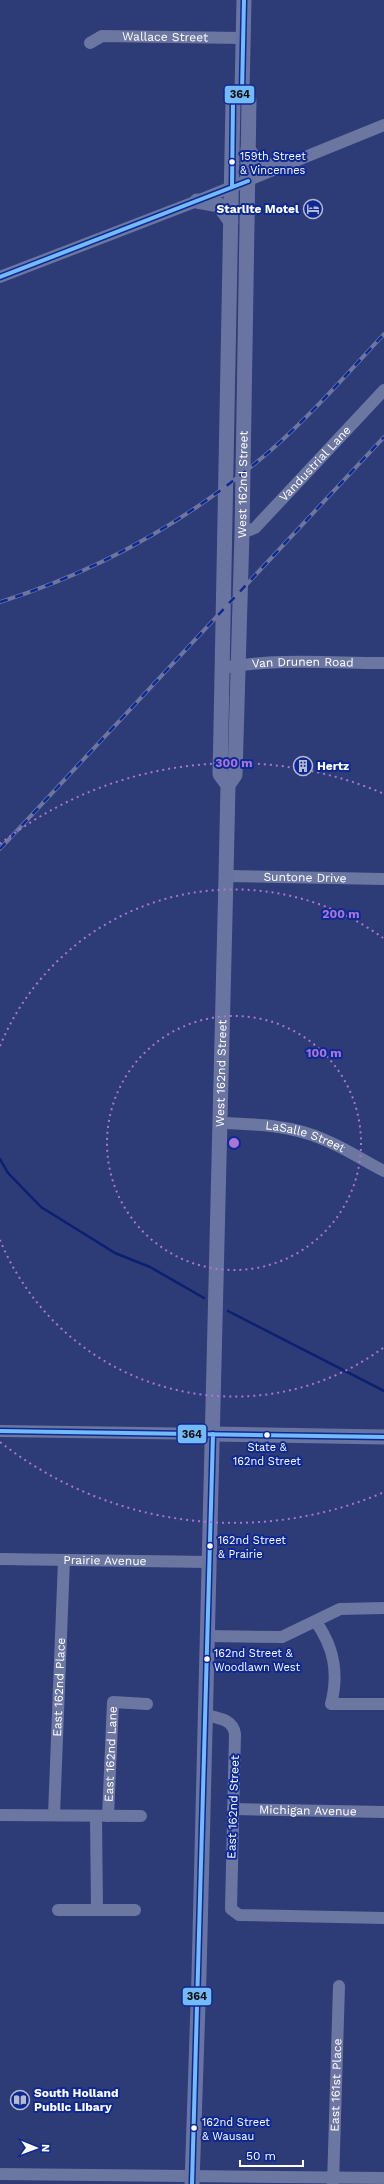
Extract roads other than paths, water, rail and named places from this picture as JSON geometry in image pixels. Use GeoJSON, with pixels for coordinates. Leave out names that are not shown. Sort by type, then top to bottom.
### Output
{"type":"FeatureCollection","features":[{"type":"Feature","properties":{"kind":"main road"},"geometry":{"type":"LineString","coordinates":[[242,92],[244,0]]}},
{"type":"Feature","properties":{"kind":"main road","name":"West 162nd Street"},"geometry":{"type":"LineString","coordinates":[[213,1434],[228,785],[235,775],[242,533],[249,101],[242,92],[233,101],[232,222],[224,534],[220,774],[228,785]]}},
{"type":"Feature","properties":{"kind":"main road"},"geometry":{"type":"LineString","coordinates":[[248,149],[253,157],[264,165],[285,166]]}},
{"type":"Feature","properties":{"kind":"main road"},"geometry":{"type":"LineString","coordinates":[[197,201],[219,205],[232,222]]}},
{"type":"Feature","properties":{"kind":"main road"},"geometry":{"type":"LineString","coordinates":[[224,534],[242,533]]}},
{"type":"Feature","properties":{"kind":"main road"},"geometry":{"type":"LineString","coordinates":[[192,2180],[199,1983],[213,1434],[384,1437]]}},
{"type":"Feature","properties":{"kind":"street","name":"Wallace Street"},"geometry":{"type":"LineString","coordinates":[[90,43],[102,36],[243,38]]}},
{"type":"Feature","properties":{"kind":"street"},"geometry":{"type":"LineString","coordinates":[[0,277],[248,181],[384,125]]}},
{"type":"Feature","properties":{"kind":"street","name":"Vandustrial Lane"},"geometry":{"type":"LineString","coordinates":[[242,533],[255,528],[384,390]]}},
{"type":"Feature","properties":{"kind":"street","name":"Van Drunen Road"},"geometry":{"type":"LineString","coordinates":[[222,668],[239,665],[384,663]]}},
{"type":"Feature","properties":{"kind":"street","name":"Suntone Drive"},"geometry":{"type":"LineString","coordinates":[[226,876],[384,879]]}},
{"type":"Feature","properties":{"kind":"street","name":"LaSalle Street"},"geometry":{"type":"LineString","coordinates":[[220,1123],[258,1124],[290,1129],[324,1139],[384,1171]]}},
{"type":"Feature","properties":{"kind":"street"},"geometry":{"type":"LineString","coordinates":[[0,1431],[213,1434]]}},
{"type":"Feature","properties":{"kind":"street","name":"Prairie Avenue"},"geometry":{"type":"LineString","coordinates":[[0,1559],[209,1562]]}},
{"type":"Feature","properties":{"kind":"street","name":"East 162nd Place"},"geometry":{"type":"LineString","coordinates":[[54,1815],[64,1560]]}},
{"type":"Feature","properties":{"kind":"street"},"geometry":{"type":"LineString","coordinates":[[207,1636],[282,1637],[316,1622],[340,1609],[384,1608]]}},
{"type":"Feature","properties":{"kind":"street"},"geometry":{"type":"LineString","coordinates":[[316,1622],[328,1639],[332,1651],[334,1693],[331,1704],[384,1704]]}},
{"type":"Feature","properties":{"kind":"street","name":"East 162nd Lane"},"geometry":{"type":"LineString","coordinates":[[97,1910],[102,1816],[113,1702],[147,1704]]}},
{"type":"Feature","properties":{"kind":"street","name":"East 162nd Street"},"geometry":{"type":"LineString","coordinates":[[205,1715],[228,1721],[234,1727],[231,1909],[239,1915],[384,1918]]}},
{"type":"Feature","properties":{"kind":"street","name":"Michigan Avenue"},"geometry":{"type":"LineString","coordinates":[[233,1809],[384,1812]]}},
{"type":"Feature","properties":{"kind":"street"},"geometry":{"type":"LineString","coordinates":[[0,1814],[141,1816]]}},
{"type":"Feature","properties":{"kind":"street"},"geometry":{"type":"LineString","coordinates":[[58,1910],[135,1910]]}},
{"type":"Feature","properties":{"kind":"street","name":"East 161st Place"},"geometry":{"type":"LineString","coordinates":[[333,2181],[339,1986]]}},
{"type":"Feature","properties":{"kind":"street"},"geometry":{"type":"LineString","coordinates":[[0,2174],[192,2180],[333,2181],[384,2178]]}},
{"type":"Feature","properties":{"kind":"waterway"},"geometry":{"type":"LineString","coordinates":[[0,1159],[8,1173],[41,1207],[115,1253],[150,1267],[204,1298]]}},
{"type":"Feature","properties":{"kind":"waterway"},"geometry":{"type":"LineString","coordinates":[[228,1311],[384,1391]]}},
{"type":"Feature","properties":{"kind":"railway"},"geometry":{"type":"LineString","coordinates":[[0,602],[73,575],[108,559],[176,520],[208,499],[240,476],[300,423],[384,334]]}},
{"type":"Feature","properties":{"kind":"railway"},"geometry":{"type":"LineString","coordinates":[[0,849],[384,437]]}},
{"type":"Feature","properties":{"kind":"place","name":"159th Street & Vincennes"},"geometry":{"type":"Point","coordinates":[232,162]}},
{"type":"Feature","properties":{"kind":"place","name":"Starlite Motel"},"geometry":{"type":"Point","coordinates":[313,209]}},
{"type":"Feature","properties":{"kind":"place","name":"Hertz"},"geometry":{"type":"Point","coordinates":[303,766]}},
{"type":"Feature","properties":{"kind":"place","name":"State & 162nd Street"},"geometry":{"type":"Point","coordinates":[267,1435]}},
{"type":"Feature","properties":{"kind":"place","name":"162nd Street & Prairie"},"geometry":{"type":"Point","coordinates":[210,1546]}},
{"type":"Feature","properties":{"kind":"place","name":"162nd Street & Woodlawn West"},"geometry":{"type":"Point","coordinates":[207,1659]}},
{"type":"Feature","properties":{"kind":"place","name":"South Holland Public Libary"},"geometry":{"type":"Point","coordinates":[20,2100]}},
{"type":"Feature","properties":{"kind":"place","name":"162nd Street & Wausau"},"geometry":{"type":"Point","coordinates":[194,2128]}}]}
